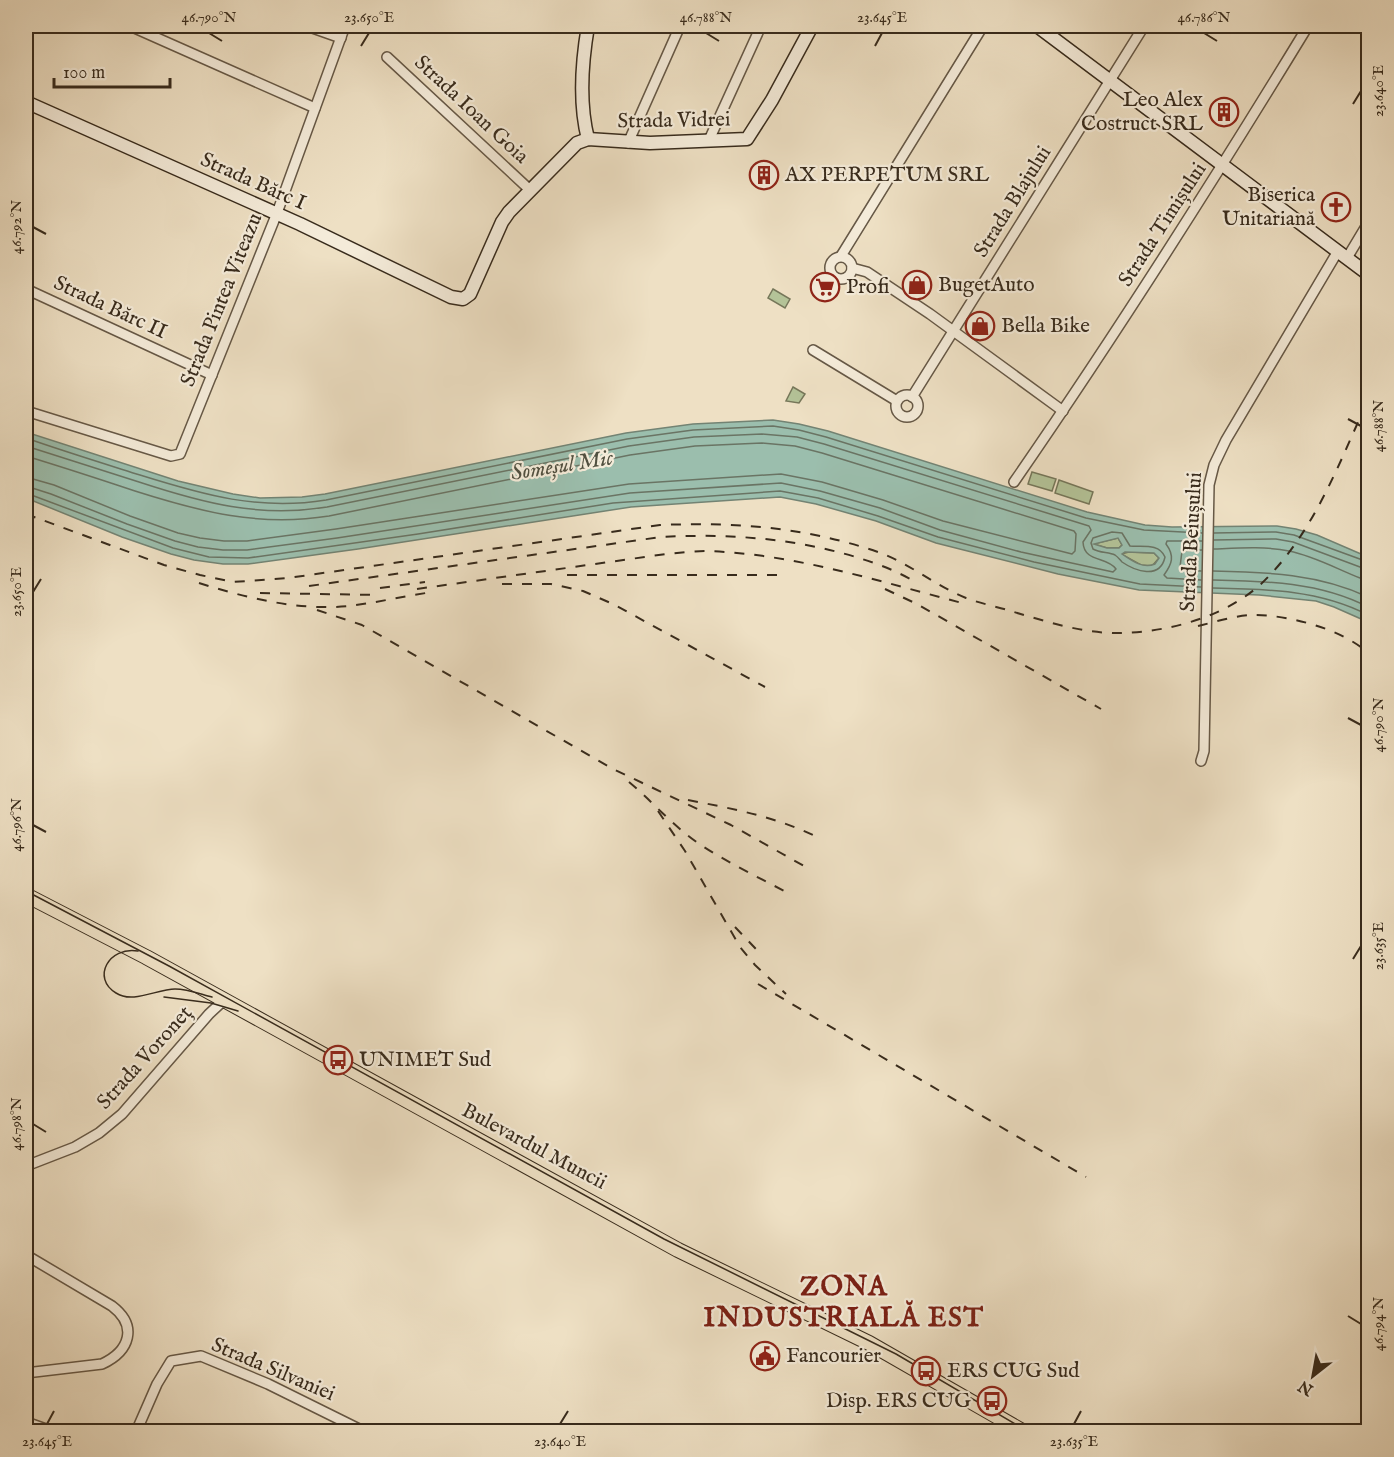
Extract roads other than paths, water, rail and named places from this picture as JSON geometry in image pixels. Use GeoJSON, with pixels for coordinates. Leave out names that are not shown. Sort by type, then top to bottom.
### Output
{"type":"FeatureCollection","features":[{"type":"Feature","properties":{"kind":"main road","name":"Bulevardul Muncii"},"geometry":{"type":"LineString","coordinates":[[26,895],[224,1000],[678,1250],[869,1343],[1024,1431]]}},
{"type":"Feature","properties":{"kind":"street"},"geometry":{"type":"LineString","coordinates":[[130,26],[315,108]]}},
{"type":"Feature","properties":{"kind":"street"},"geometry":{"type":"LineString","coordinates":[[307,26],[341,38]]}},
{"type":"Feature","properties":{"kind":"street","name":"Strada Pintea Viteazu"},"geometry":{"type":"LineString","coordinates":[[26,411],[171,456],[178,456],[277,213],[345,26]]}},
{"type":"Feature","properties":{"kind":"street"},"geometry":{"type":"LineString","coordinates":[[530,190],[577,143],[588,139],[585,128],[583,87],[588,26]]}},
{"type":"Feature","properties":{"kind":"street"},"geometry":{"type":"LineString","coordinates":[[628,143],[680,26]]}},
{"type":"Feature","properties":{"kind":"street"},"geometry":{"type":"LineString","coordinates":[[709,140],[761,26]]}},
{"type":"Feature","properties":{"kind":"street","name":"Strada Vidrei"},"geometry":{"type":"LineString","coordinates":[[588,139],[628,143],[747,139],[756,128],[813,26]]}},
{"type":"Feature","properties":{"kind":"street"},"geometry":{"type":"LineString","coordinates":[[841,256],[983,26]]}},
{"type":"Feature","properties":{"kind":"street"},"geometry":{"type":"LineString","coordinates":[[1037,26],[1368,274]]}},
{"type":"Feature","properties":{"kind":"street","name":"Strada Blajului"},"geometry":{"type":"LineString","coordinates":[[813,350],[897,401],[898,413],[903,417],[910,417],[916,413],[918,406],[912,397],[1144,26]]}},
{"type":"Feature","properties":{"kind":"street","name":"Strada Timișului"},"geometry":{"type":"LineString","coordinates":[[1014,482],[1064,411],[1308,26]]}},
{"type":"Feature","properties":{"kind":"street","name":"Strada Ioan Goia"},"geometry":{"type":"LineString","coordinates":[[387,57],[530,190]]}},
{"type":"Feature","properties":{"kind":"street","name":"Strada Bărc I"},"geometry":{"type":"LineString","coordinates":[[26,102],[277,213],[451,297],[463,299],[470,294],[502,222],[508,212],[530,190]]}},
{"type":"Feature","properties":{"kind":"street","name":"Strada Beiușului"},"geometry":{"type":"LineString","coordinates":[[1200,761],[1204,751],[1209,485],[1214,465],[1226,440],[1343,254],[1368,223]]}},
{"type":"Feature","properties":{"kind":"street"},"geometry":{"type":"LineString","coordinates":[[841,256],[848,258],[852,268],[850,274],[839,279],[830,271],[830,264],[834,258],[841,256]]}},
{"type":"Feature","properties":{"kind":"street"},"geometry":{"type":"LineString","coordinates":[[852,268],[867,272],[953,329],[1064,411]]}},
{"type":"Feature","properties":{"kind":"street","name":"Strada Bărc II"},"geometry":{"type":"LineString","coordinates":[[26,289],[212,375]]}},
{"type":"Feature","properties":{"kind":"street"},"geometry":{"type":"LineString","coordinates":[[897,401],[902,396],[912,397]]}},
{"type":"Feature","properties":{"kind":"street","name":"Strada Voroneț"},"geometry":{"type":"LineString","coordinates":[[26,1166],[75,1147],[99,1133],[122,1114],[209,1014],[224,1000]]}},
{"type":"Feature","properties":{"kind":"street"},"geometry":{"type":"LineString","coordinates":[[26,1254],[112,1306],[119,1311],[127,1326],[126,1345],[113,1359],[102,1364],[26,1373]]}},
{"type":"Feature","properties":{"kind":"street","name":"Strada Silvaniei"},"geometry":{"type":"LineString","coordinates":[[136,1431],[157,1384],[171,1361],[201,1356],[268,1383],[365,1431]]}},
{"type":"Feature","properties":{"kind":"street"},"geometry":{"type":"LineString","coordinates":[[26,1422],[54,1431]]}},
{"type":"Feature","properties":{"kind":"water","name":"Someșul Mic"},"geometry":{"type":"Polygon","coordinates":[[[773,420],[799,424],[1087,512],[1145,525],[1277,526],[1317,535],[1368,557],[1368,622],[1316,601],[1259,595],[1139,590],[1058,574],[936,543],[876,521],[816,504],[780,497],[631,507],[248,564],[223,564],[171,554],[26,498],[26,432],[178,481],[260,498],[325,494],[626,433],[693,424],[773,420]],[[1118,538],[1094,544],[1107,548],[1119,548],[1122,545],[1118,538]],[[1125,552],[1122,554],[1142,565],[1155,564],[1159,558],[1154,553],[1125,552]]]}},
{"type":"Feature","properties":{"kind":"tram line"},"geometry":{"type":"LineString","coordinates":[[26,891],[169,966],[664,1239],[896,1354],[1029,1432]]}},
{"type":"Feature","properties":{"kind":"tram line"},"geometry":{"type":"LineString","coordinates":[[138,951],[119,953],[107,964],[104,972],[105,979],[116,993],[137,997],[175,989],[212,997]]}},
{"type":"Feature","properties":{"kind":"tram line"},"geometry":{"type":"LineString","coordinates":[[164,997],[211,1003],[238,1011]]}},
{"type":"Feature","properties":{"kind":"railway"},"geometry":{"type":"LineString","coordinates":[[26,514],[164,565],[233,582],[288,578],[660,525],[716,524],[770,528],[824,537],[878,552],[966,598],[1040,620],[1093,632],[1140,632],[1181,625],[1220,611],[1254,590],[1269,576],[1286,557],[1314,515],[1368,400]]}},
{"type":"Feature","properties":{"kind":"railway"},"geometry":{"type":"LineString","coordinates":[[309,586],[661,537],[688,536],[742,537],[822,548],[880,565],[916,582]]}},
{"type":"Feature","properties":{"kind":"railway"},"geometry":{"type":"LineString","coordinates":[[417,589],[666,554],[707,551],[740,553],[806,563],[966,604]]}},
{"type":"Feature","properties":{"kind":"railway"},"geometry":{"type":"LineString","coordinates":[[567,575],[777,575]]}},
{"type":"Feature","properties":{"kind":"railway"},"geometry":{"type":"LineString","coordinates":[[380,588],[425,582]]}},
{"type":"Feature","properties":{"kind":"railway"},"geometry":{"type":"LineString","coordinates":[[199,583],[254,598],[311,607],[349,606],[426,593]]}},
{"type":"Feature","properties":{"kind":"railway"},"geometry":{"type":"LineString","coordinates":[[502,584],[551,584],[583,591],[613,604],[765,687]]}},
{"type":"Feature","properties":{"kind":"railway"},"geometry":{"type":"LineString","coordinates":[[885,589],[917,604],[1101,709]]}},
{"type":"Feature","properties":{"kind":"railway"},"geometry":{"type":"LineString","coordinates":[[260,593],[380,595]]}},
{"type":"Feature","properties":{"kind":"railway"},"geometry":{"type":"LineString","coordinates":[[317,610],[362,625],[613,769],[731,825],[804,866]]}},
{"type":"Feature","properties":{"kind":"railway"},"geometry":{"type":"LineString","coordinates":[[1198,626],[1247,615],[1283,618],[1330,630],[1357,644],[1368,653]]}},
{"type":"Feature","properties":{"kind":"railway"},"geometry":{"type":"LineString","coordinates":[[629,782],[698,843],[788,893]]}},
{"type":"Feature","properties":{"kind":"railway"},"geometry":{"type":"LineString","coordinates":[[688,800],[772,819],[821,839]]}},
{"type":"Feature","properties":{"kind":"railway"},"geometry":{"type":"LineString","coordinates":[[658,811],[685,851],[740,947],[755,965],[786,994]]}},
{"type":"Feature","properties":{"kind":"railway"},"geometry":{"type":"LineString","coordinates":[[735,927],[756,949]]}},
{"type":"Feature","properties":{"kind":"railway"},"geometry":{"type":"LineString","coordinates":[[758,984],[1086,1177]]}},
{"type":"Feature","properties":{"kind":"place","name":"Leo Alex Costruct SRL"},"geometry":{"type":"Point","coordinates":[1224,112]}},
{"type":"Feature","properties":{"kind":"place","name":"AX PERPETUM SRL"},"geometry":{"type":"Point","coordinates":[764,175]}},
{"type":"Feature","properties":{"kind":"place","name":"Biserica Unitariană"},"geometry":{"type":"Point","coordinates":[1336,207]}},
{"type":"Feature","properties":{"kind":"place","name":"BugetAuto"},"geometry":{"type":"Point","coordinates":[917,285]}},
{"type":"Feature","properties":{"kind":"place","name":"Profi"},"geometry":{"type":"Point","coordinates":[825,287]}},
{"type":"Feature","properties":{"kind":"place","name":"Bella Bike"},"geometry":{"type":"Point","coordinates":[980,326]}},
{"type":"Feature","properties":{"kind":"place","name":"UNIMET Sud"},"geometry":{"type":"Point","coordinates":[338,1060]}},
{"type":"Feature","properties":{"kind":"place","name":"Fancourier"},"geometry":{"type":"Point","coordinates":[765,1356]}},
{"type":"Feature","properties":{"kind":"place","name":"ERS CUG Sud"},"geometry":{"type":"Point","coordinates":[926,1371]}},
{"type":"Feature","properties":{"kind":"place","name":"Disp. ERS CUG"},"geometry":{"type":"Point","coordinates":[992,1401]}},
{"type":"Feature","properties":{"kind":"district","name":"ZONA INDUSTRIALĂ EST"},"geometry":{"type":"Point","coordinates":[844,1304]}}]}
